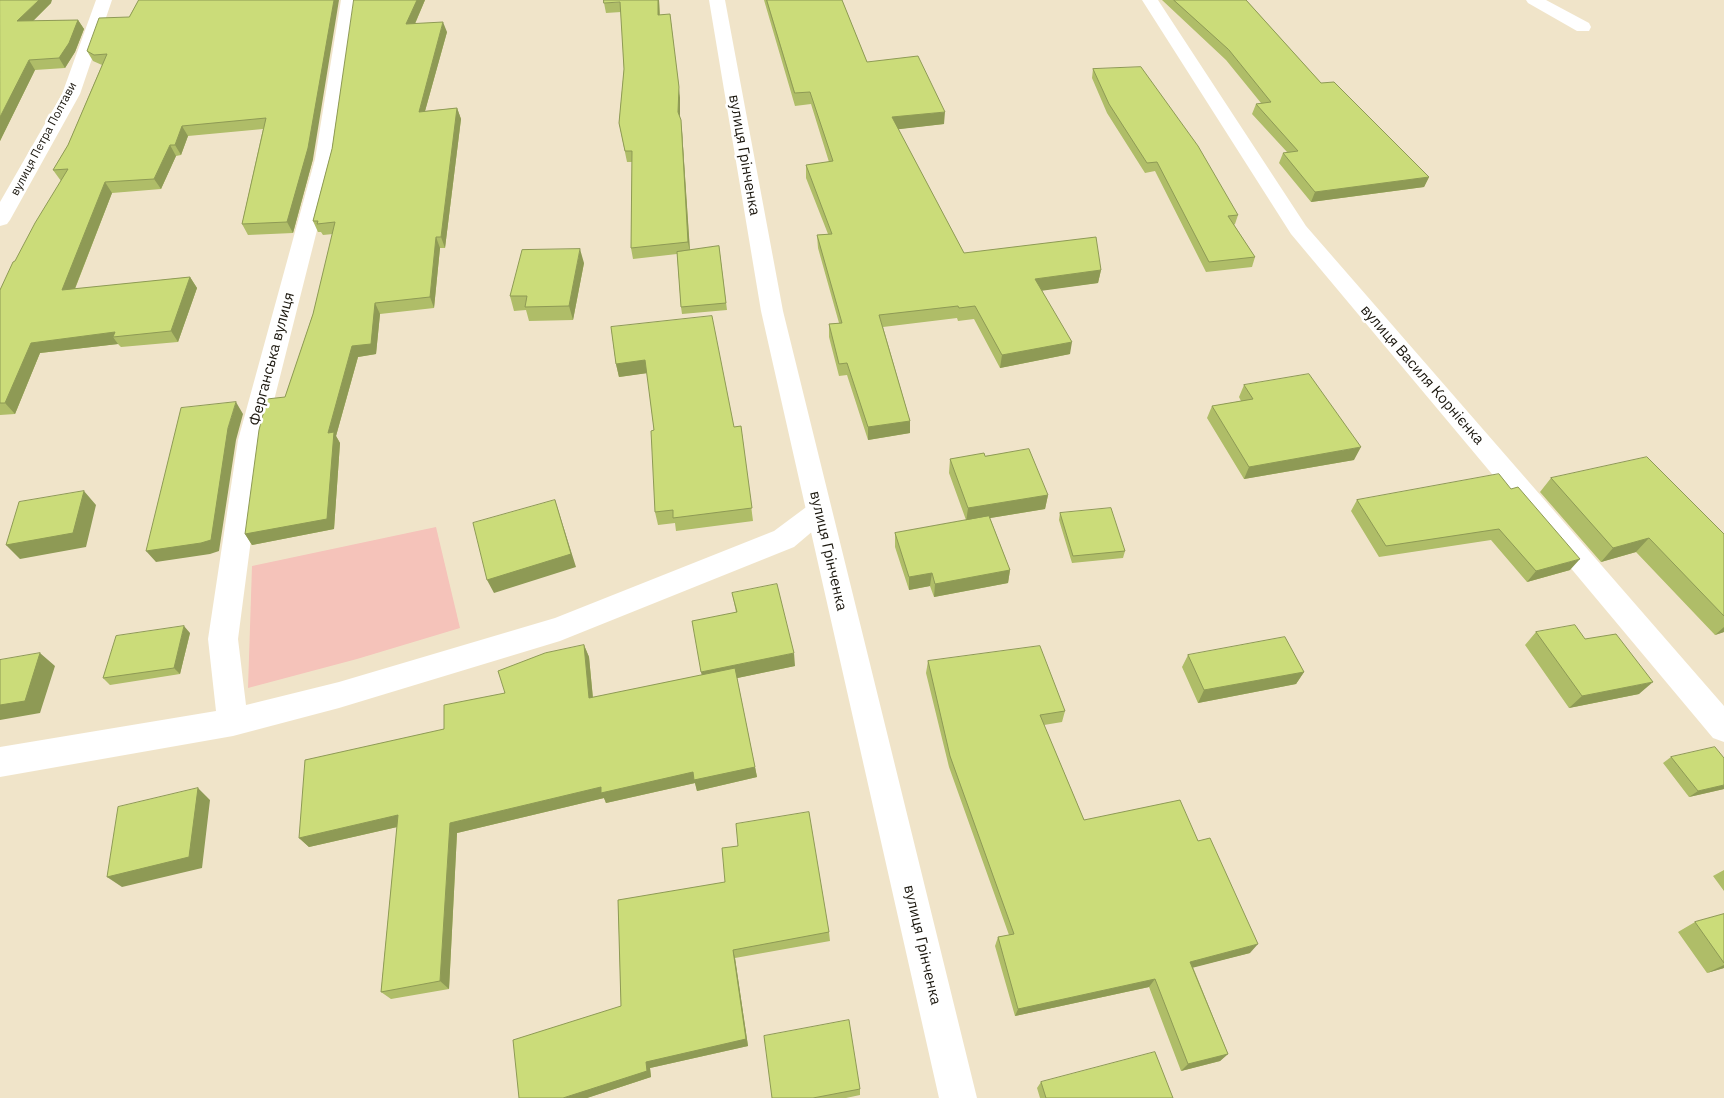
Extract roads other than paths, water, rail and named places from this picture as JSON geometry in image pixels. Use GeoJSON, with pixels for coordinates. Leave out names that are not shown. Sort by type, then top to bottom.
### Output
{"type":"FeatureCollection","features":[{"type":"Feature","properties":{"kind":"street","name":"вулиця Петра Полтави"},"geometry":{"type":"LineString","coordinates":[[0,220],[71,94],[104,0]]}},
{"type":"Feature","properties":{"kind":"street","name":"Ферганська вулиця"},"geometry":{"type":"LineString","coordinates":[[233,722],[223,639],[251,440],[325,159],[349,0]]}},
{"type":"Feature","properties":{"kind":"street","name":"вулиця Грінченка"},"geometry":{"type":"LineString","coordinates":[[717,0],[772,311],[958,1098]]}},
{"type":"Feature","properties":{"kind":"street","name":"вулиця Василя Корнієнка"},"geometry":{"type":"LineString","coordinates":[[1150,0],[1298,230],[1724,728]]}},
{"type":"Feature","properties":{"kind":"street"},"geometry":{"type":"LineString","coordinates":[[1534,0],[1583,27]]}},
{"type":"Feature","properties":{"kind":"street"},"geometry":{"type":"LineString","coordinates":[[0,762],[233,722],[339,695],[560,629],[784,539],[818,512]]}}]}
